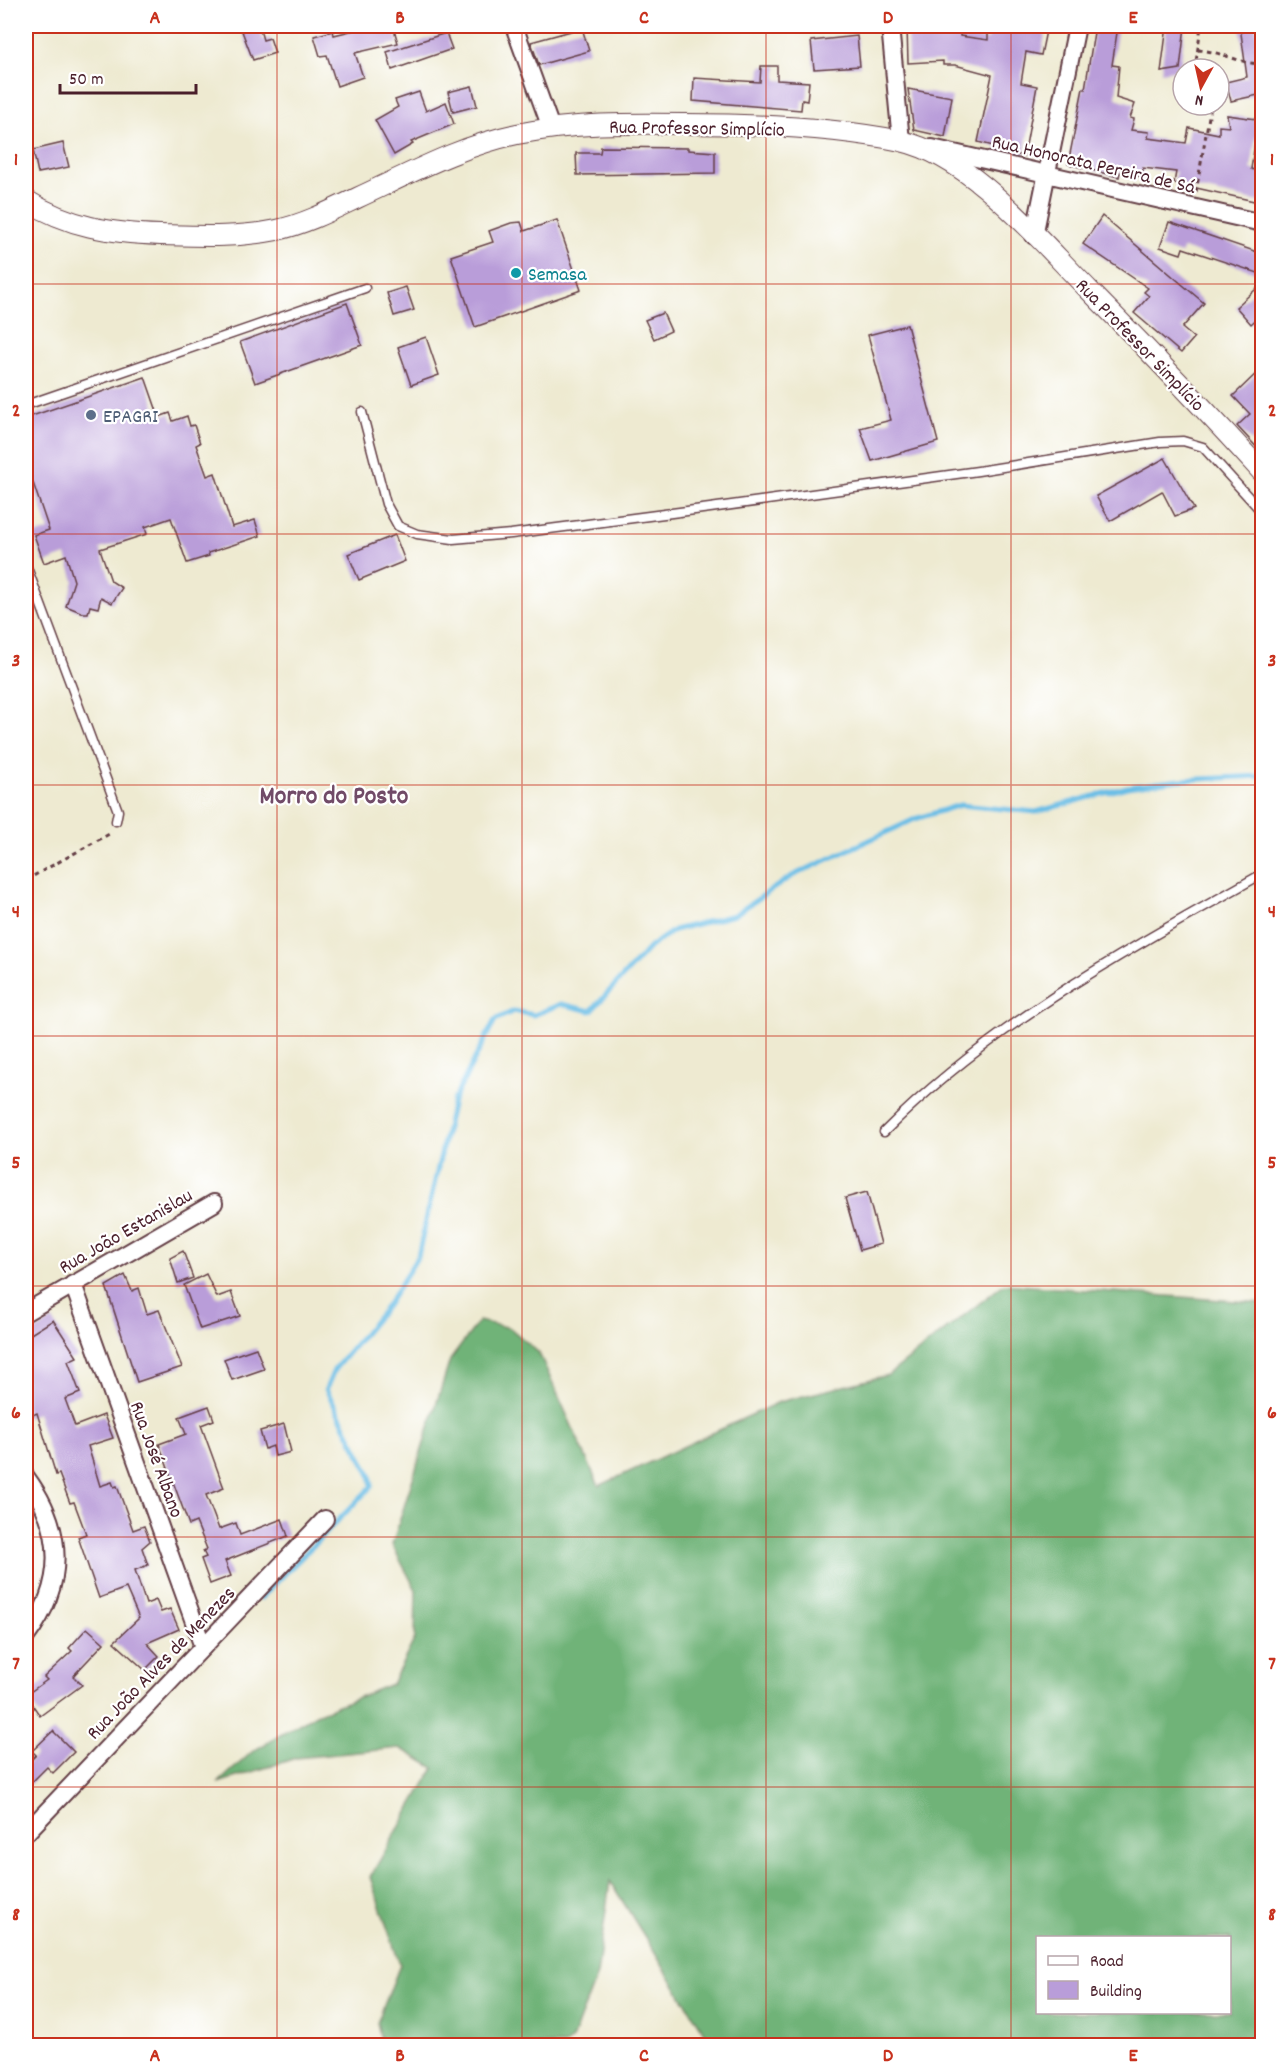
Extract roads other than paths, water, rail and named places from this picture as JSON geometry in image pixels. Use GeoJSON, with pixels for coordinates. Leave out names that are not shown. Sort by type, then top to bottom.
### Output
{"type":"FeatureCollection","features":[{"type":"Feature","properties":{"kind":"street"},"geometry":{"type":"LineString","coordinates":[[514,26],[551,128]]}},
{"type":"Feature","properties":{"kind":"street"},"geometry":{"type":"LineString","coordinates":[[890,26],[909,143]]}},
{"type":"Feature","properties":{"kind":"street"},"geometry":{"type":"LineString","coordinates":[[1034,236],[1077,26]]}},
{"type":"Feature","properties":{"kind":"street","name":"Rua Professor Simplício"},"geometry":{"type":"LineString","coordinates":[[26,200],[61,220],[90,229],[118,233],[244,236],[279,230],[317,218],[450,155],[482,143],[551,128],[729,124],[803,129],[909,143],[969,175],[1034,236],[1163,365],[1263,472]]}},
{"type":"Feature","properties":{"kind":"street","name":"Rua Honorata Pereira de Sá"},"geometry":{"type":"LineString","coordinates":[[909,143],[1263,223]]}},
{"type":"Feature","properties":{"kind":"street","name":"Rua João Estanislau"},"geometry":{"type":"LineString","coordinates":[[26,1312],[214,1203]]}},
{"type":"Feature","properties":{"kind":"street","name":"Rua José Albano"},"geometry":{"type":"LineString","coordinates":[[73,1284],[203,1647]]}},
{"type":"Feature","properties":{"kind":"street"},"geometry":{"type":"LineString","coordinates":[[26,1477],[50,1520],[56,1555],[51,1593],[39,1619],[26,1637]]}},
{"type":"Feature","properties":{"kind":"street","name":"Rua João Alves de Menezes"},"geometry":{"type":"LineString","coordinates":[[26,1833],[325,1519]]}},
{"type":"Feature","properties":{"kind":"lane"},"geometry":{"type":"LineString","coordinates":[[26,405],[365,288]]}},
{"type":"Feature","properties":{"kind":"lane"},"geometry":{"type":"LineString","coordinates":[[362,412],[386,504],[398,526],[417,534],[453,539],[511,534],[710,508],[978,471],[1160,442],[1183,441],[1203,447],[1263,512]]}},
{"type":"Feature","properties":{"kind":"lane"},"geometry":{"type":"LineString","coordinates":[[26,565],[118,811],[116,821]]}},
{"type":"Feature","properties":{"kind":"lane"},"geometry":{"type":"LineString","coordinates":[[885,1132],[926,1090],[957,1064],[1058,992],[1263,874]]}},
{"type":"Feature","properties":{"kind":"waterway"},"geometry":{"type":"LineString","coordinates":[[261,1598],[372,1486],[370,1475],[326,1389],[334,1370],[387,1306],[418,1256],[453,1101],[495,1020],[514,1011],[534,1015],[561,1004],[591,1011],[650,947],[674,930],[734,915],[792,876],[915,819],[960,805],[1036,812],[1127,787],[1179,780],[1262,776]]}},
{"type":"Feature","properties":{"kind":"place","name":"Semasa"},"geometry":{"type":"Point","coordinates":[516,273]}},
{"type":"Feature","properties":{"kind":"place","name":"EPAGRI"},"geometry":{"type":"Point","coordinates":[91,415]}},
{"type":"Feature","properties":{"kind":"district","name":"Morro do Posto"},"geometry":{"type":"Point","coordinates":[334,794]}}]}
